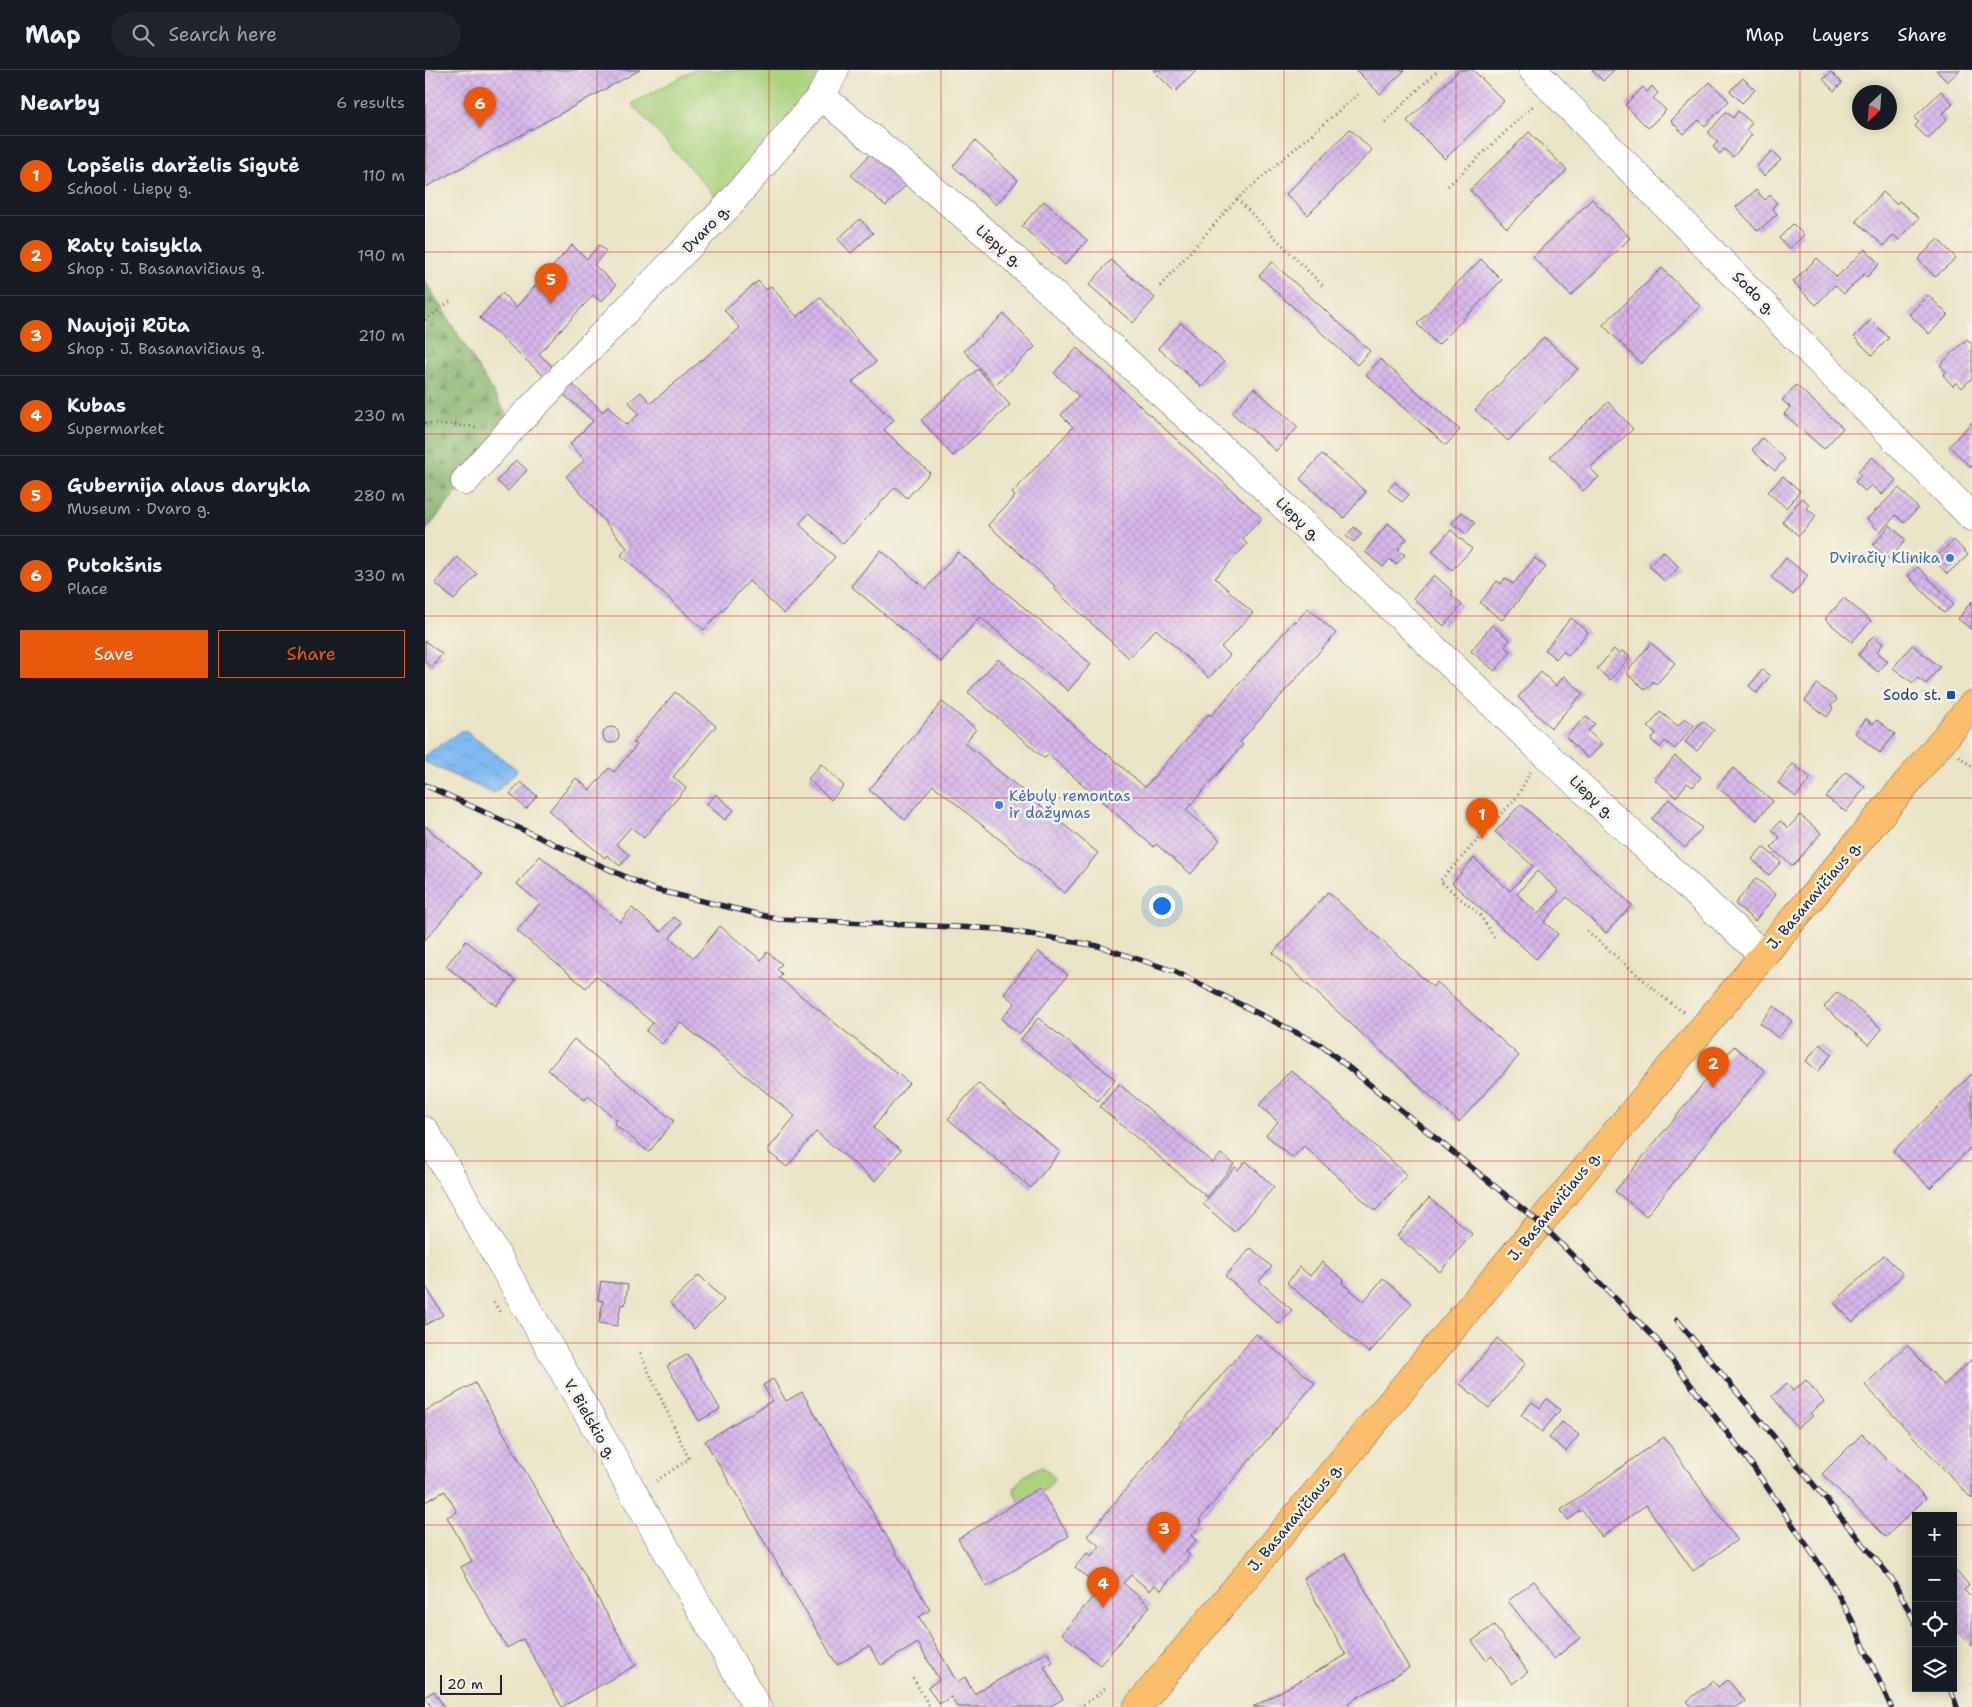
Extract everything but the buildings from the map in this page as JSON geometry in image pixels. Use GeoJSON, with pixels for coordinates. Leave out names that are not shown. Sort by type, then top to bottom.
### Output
{"type":"FeatureCollection","features":[{"type":"Feature","properties":{"kind":"main road","name":"J. Basanavičiaus g."},"geometry":{"type":"LineString","coordinates":[[1137,1707],[1972,705]]}},
{"type":"Feature","properties":{"kind":"street","name":"Dvaro g."},"geometry":{"type":"LineString","coordinates":[[465,481],[558,380],[726,208],[821,96],[835,70]]}},
{"type":"Feature","properties":{"kind":"street","name":"Sodo g."},"geometry":{"type":"LineString","coordinates":[[1542,79],[1972,517]]}},
{"type":"Feature","properties":{"kind":"street","name":"Liepų g."},"geometry":{"type":"LineString","coordinates":[[821,96],[989,236],[1047,288],[1263,486],[1542,751],[1763,955]]}},
{"type":"Feature","properties":{"kind":"street","name":"V. Bielskio g."},"geometry":{"type":"LineString","coordinates":[[425,1131],[753,1705]]}},
{"type":"Feature","properties":{"kind":"path"},"geometry":{"type":"LineString","coordinates":[[1385,122],[1437,70]]}},
{"type":"Feature","properties":{"kind":"path"},"geometry":{"type":"LineString","coordinates":[[1448,186],[1542,79]]}},
{"type":"Feature","properties":{"kind":"path"},"geometry":{"type":"LineString","coordinates":[[1160,286],[1237,199],[1358,94]]}},
{"type":"Feature","properties":{"kind":"path"},"geometry":{"type":"LineString","coordinates":[[1237,199],[1324,287]]}},
{"type":"Feature","properties":{"kind":"path"},"geometry":{"type":"LineString","coordinates":[[425,320],[453,299]]}},
{"type":"Feature","properties":{"kind":"path"},"geometry":{"type":"LineString","coordinates":[[425,423],[469,426],[505,436]]}},
{"type":"Feature","properties":{"kind":"path"},"geometry":{"type":"LineString","coordinates":[[1494,937],[1480,915],[1440,881],[1517,797],[1542,751]]}},
{"type":"Feature","properties":{"kind":"path"},"geometry":{"type":"LineString","coordinates":[[1587,931],[1664,998],[1703,1026]]}},
{"type":"Feature","properties":{"kind":"path"},"geometry":{"type":"LineString","coordinates":[[640,1353],[689,1459],[674,1468]]}},
{"type":"Feature","properties":{"kind":"path"},"geometry":{"type":"LineString","coordinates":[[913,1678],[930,1707]]}},
{"type":"Feature","properties":{"kind":"path"},"geometry":{"type":"LineString","coordinates":[[1079,1707],[1094,1698],[1105,1687]]}},
{"type":"Feature","properties":{"kind":"green space"},"geometry":{"type":"Polygon","coordinates":[[[694,70],[835,70],[726,208],[632,104],[694,70]]]}},
{"type":"Feature","properties":{"kind":"green space"},"geometry":{"type":"Polygon","coordinates":[[[425,281],[514,426],[465,481],[425,532],[425,281]]]}},
{"type":"Feature","properties":{"kind":"green space"},"geometry":{"type":"Polygon","coordinates":[[[1041,1466],[1054,1477],[1051,1485],[1042,1492],[1039,1489],[1019,1501],[1014,1492],[1015,1487],[1024,1476],[1041,1466]]]}},
{"type":"Feature","properties":{"kind":"water"},"geometry":{"type":"Polygon","coordinates":[[[461,731],[465,731],[516,769],[516,772],[496,792],[492,793],[425,762],[425,755],[461,731]]]}},
{"type":"Feature","properties":{"kind":"railway"},"geometry":{"type":"LineString","coordinates":[[425,785],[652,889],[778,919],[999,929],[1098,946],[1174,971],[1321,1045],[1540,1223],[1656,1339],[1754,1468],[1829,1578],[1852,1620],[1891,1707]]}},
{"type":"Feature","properties":{"kind":"railway"},"geometry":{"type":"LineString","coordinates":[[1677,1320],[1892,1579],[1912,1616]]}},
{"type":"Feature","properties":{"kind":"railway"},"geometry":{"type":"LineString","coordinates":[[1951,1692],[1957,1707]]}},
{"type":"Feature","properties":{"kind":"place","name":"Putokšnis"},"geometry":{"type":"Point","coordinates":[480,128]}},
{"type":"Feature","properties":{"kind":"place","name":"Gubernija alaus darykla"},"geometry":{"type":"Point","coordinates":[551,304]}},
{"type":"Feature","properties":{"kind":"place","name":"Dviračių Klinika"},"geometry":{"type":"Point","coordinates":[1950,558]}},
{"type":"Feature","properties":{"kind":"place","name":"Sodo st."},"geometry":{"type":"Point","coordinates":[1951,695]}},
{"type":"Feature","properties":{"kind":"place","name":"Kėbulų remontas ir dažymas"},"geometry":{"type":"Point","coordinates":[999,805]}},
{"type":"Feature","properties":{"kind":"place","name":"Lopšelis darželis Sigutė"},"geometry":{"type":"Point","coordinates":[1482,839]}},
{"type":"Feature","properties":{"kind":"place","name":"Ratų taisykla"},"geometry":{"type":"Point","coordinates":[1713,1088]}},
{"type":"Feature","properties":{"kind":"place","name":"Naujoji Rūta"},"geometry":{"type":"Point","coordinates":[1164,1553]}},
{"type":"Feature","properties":{"kind":"place","name":"Kubas"},"geometry":{"type":"Point","coordinates":[1103,1608]}}]}
